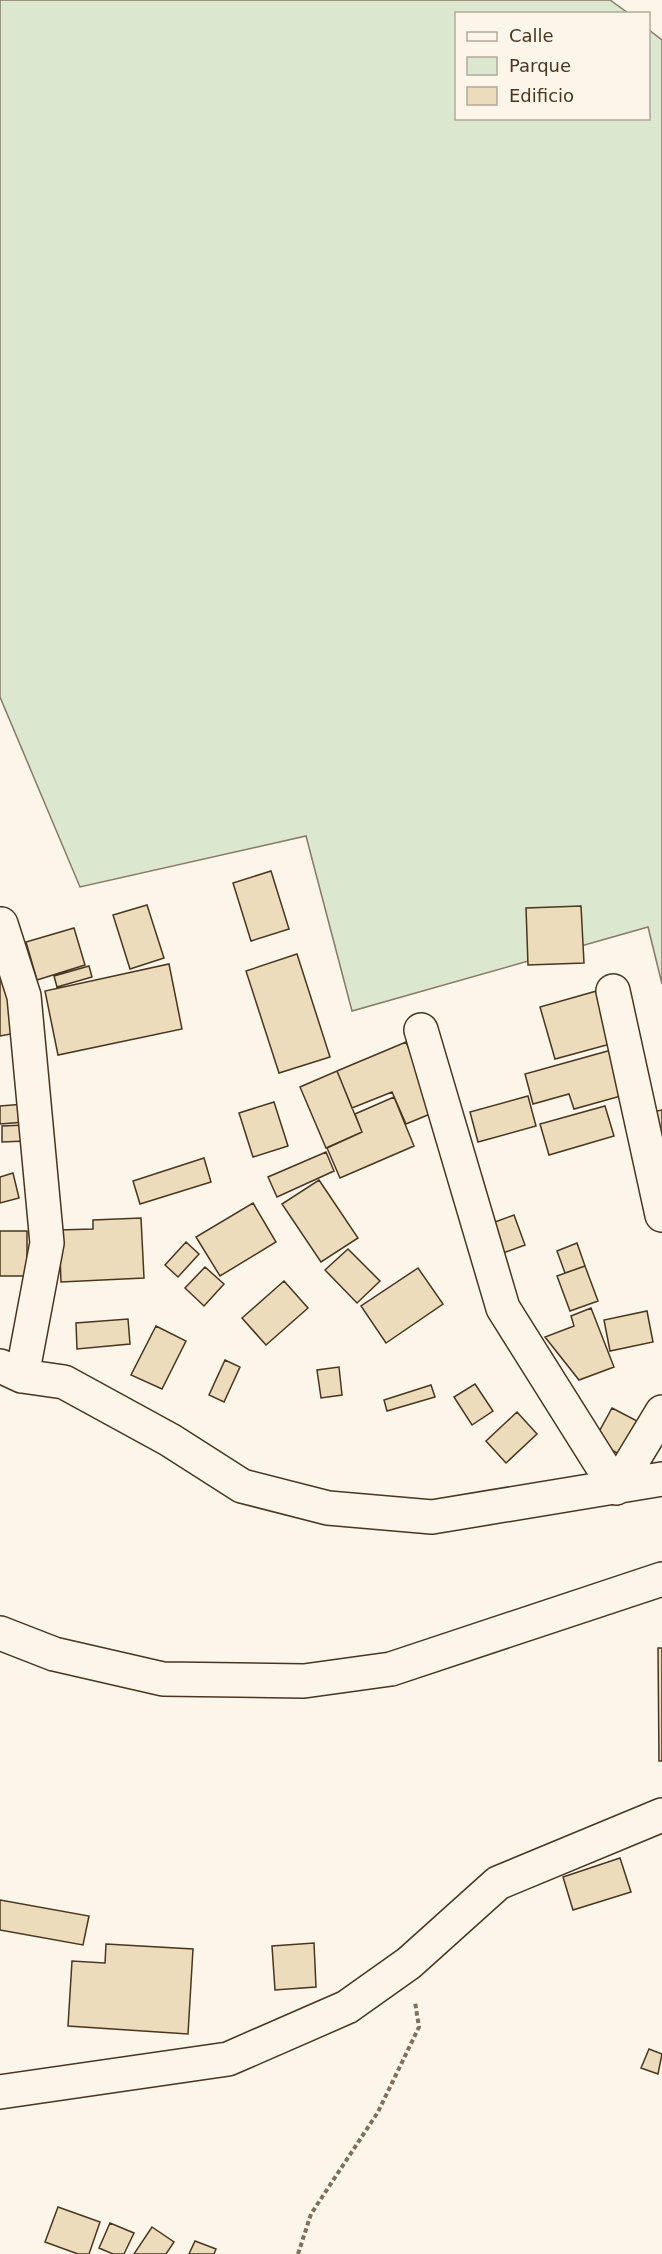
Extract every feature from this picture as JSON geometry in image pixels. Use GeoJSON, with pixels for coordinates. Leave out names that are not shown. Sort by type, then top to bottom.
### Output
{"type":"FeatureCollection","features":[{"type":"Feature","properties":{"kind":"main road"},"geometry":{"type":"LineString","coordinates":[[0,923],[24,996],[47,1243],[11,1371],[64,1382],[170,1440],[243,1486],[328,1508],[432,1517],[662,1479]]}},
{"type":"Feature","properties":{"kind":"main road"},"geometry":{"type":"LineString","coordinates":[[613,991],[662,1215]]}},
{"type":"Feature","properties":{"kind":"main road"},"geometry":{"type":"LineString","coordinates":[[421,1030],[503,1308],[616,1488]]}},
{"type":"Feature","properties":{"kind":"main road"},"geometry":{"type":"LineString","coordinates":[[616,1488],[662,1412]]}},
{"type":"Feature","properties":{"kind":"main road"},"geometry":{"type":"LineString","coordinates":[[0,1633],[54,1654],[163,1679],[304,1681],[391,1669],[662,1579]]}},
{"type":"Feature","properties":{"kind":"main road"},"geometry":{"type":"LineString","coordinates":[[0,2092],[228,2059],[347,2007],[409,1963],[498,1883],[662,1815]]}},
{"type":"Feature","properties":{"kind":"path"},"geometry":{"type":"LineString","coordinates":[[298,2254],[311,2214],[378,2112],[418,2027],[409,1963]]}},
{"type":"Feature","properties":{"kind":"green space"},"geometry":{"type":"Polygon","coordinates":[[[0,0],[610,0],[627,12],[455,12],[455,120],[650,120],[650,31],[662,40],[662,984],[648,927],[352,1011],[306,836],[80,887],[0,697],[0,0]]]}},
{"type":"Feature","properties":{"kind":"building"},"geometry":{"type":"Polygon","coordinates":[[[271,871],[289,929],[251,941],[233,883],[271,871]]]}},
{"type":"Feature","properties":{"kind":"building"},"geometry":{"type":"Polygon","coordinates":[[[147,905],[164,958],[130,969],[113,915],[147,905]]]}},
{"type":"Feature","properties":{"kind":"building"},"geometry":{"type":"Polygon","coordinates":[[[581,906],[584,963],[528,965],[526,908],[581,906]]]}},
{"type":"Feature","properties":{"kind":"building"},"geometry":{"type":"Polygon","coordinates":[[[74,928],[85,965],[37,980],[26,942],[74,928]]]}},
{"type":"Feature","properties":{"kind":"building"},"geometry":{"type":"Polygon","coordinates":[[[297,954],[330,1057],[279,1073],[246,971],[297,954]]]}},
{"type":"Feature","properties":{"kind":"building"},"geometry":{"type":"Polygon","coordinates":[[[169,964],[182,1029],[58,1055],[45,991],[169,964]]]}},
{"type":"Feature","properties":{"kind":"building"},"geometry":{"type":"Polygon","coordinates":[[[0,966],[16,1033],[0,1036],[0,966]]]}},
{"type":"Feature","properties":{"kind":"building"},"geometry":{"type":"Polygon","coordinates":[[[89,966],[92,977],[57,987],[54,976],[89,966]]]}},
{"type":"Feature","properties":{"kind":"building"},"geometry":{"type":"Polygon","coordinates":[[[600,990],[614,1043],[555,1059],[540,1007],[600,990]]]}},
{"type":"Feature","properties":{"kind":"building"},"geometry":{"type":"Polygon","coordinates":[[[406,1042],[435,1112],[406,1124],[392,1092],[352,1108],[337,1071],[406,1042]]]}},
{"type":"Feature","properties":{"kind":"building"},"geometry":{"type":"Polygon","coordinates":[[[615,1049],[628,1094],[574,1109],[569,1094],[533,1104],[525,1074],[615,1049]]]}},
{"type":"Feature","properties":{"kind":"building"},"geometry":{"type":"Polygon","coordinates":[[[337,1071],[362,1132],[326,1148],[300,1087],[337,1071]]]}},
{"type":"Feature","properties":{"kind":"building"},"geometry":{"type":"Polygon","coordinates":[[[528,1096],[536,1126],[478,1142],[470,1112],[528,1096]]]}},
{"type":"Feature","properties":{"kind":"building"},"geometry":{"type":"Polygon","coordinates":[[[394,1097],[414,1146],[340,1178],[327,1148],[362,1132],[355,1114],[394,1097]]]}},
{"type":"Feature","properties":{"kind":"building"},"geometry":{"type":"Polygon","coordinates":[[[274,1102],[288,1146],[253,1157],[239,1113],[274,1102]]]}},
{"type":"Feature","properties":{"kind":"building"},"geometry":{"type":"Polygon","coordinates":[[[24,1104],[25,1122],[0,1124],[0,1106],[24,1104]]]}},
{"type":"Feature","properties":{"kind":"building"},"geometry":{"type":"Polygon","coordinates":[[[605,1106],[614,1136],[549,1155],[540,1124],[605,1106]]]}},
{"type":"Feature","properties":{"kind":"building"},"geometry":{"type":"Polygon","coordinates":[[[662,1110],[662,1147],[652,1112],[662,1110]]]}},
{"type":"Feature","properties":{"kind":"building"},"geometry":{"type":"Polygon","coordinates":[[[25,1125],[26,1141],[2,1142],[2,1126],[25,1125]]]}},
{"type":"Feature","properties":{"kind":"building"},"geometry":{"type":"Polygon","coordinates":[[[326,1152],[334,1171],[277,1197],[268,1177],[326,1152]]]}},
{"type":"Feature","properties":{"kind":"building"},"geometry":{"type":"Polygon","coordinates":[[[204,1158],[211,1182],[140,1204],[133,1181],[204,1158]]]}},
{"type":"Feature","properties":{"kind":"building"},"geometry":{"type":"Polygon","coordinates":[[[13,1173],[19,1198],[0,1203],[0,1177],[13,1173]]]}},
{"type":"Feature","properties":{"kind":"building"},"geometry":{"type":"Polygon","coordinates":[[[319,1180],[358,1238],[321,1262],[282,1204],[319,1180]]]}},
{"type":"Feature","properties":{"kind":"building"},"geometry":{"type":"Polygon","coordinates":[[[253,1203],[276,1242],[220,1276],[196,1237],[253,1203]]]}},
{"type":"Feature","properties":{"kind":"building"},"geometry":{"type":"Polygon","coordinates":[[[514,1215],[525,1245],[495,1256],[484,1226],[514,1215]]]}},
{"type":"Feature","properties":{"kind":"building"},"geometry":{"type":"Polygon","coordinates":[[[141,1218],[144,1278],[61,1282],[59,1230],[93,1229],[93,1220],[141,1218]]]}},
{"type":"Feature","properties":{"kind":"building"},"geometry":{"type":"Polygon","coordinates":[[[0,1231],[27,1231],[27,1276],[0,1276],[0,1231]]]}},
{"type":"Feature","properties":{"kind":"building"},"geometry":{"type":"Polygon","coordinates":[[[186,1242],[199,1254],[178,1277],[165,1265],[186,1242]]]}},
{"type":"Feature","properties":{"kind":"building"},"geometry":{"type":"Polygon","coordinates":[[[577,1243],[585,1266],[565,1273],[557,1251],[577,1243]]]}},
{"type":"Feature","properties":{"kind":"building"},"geometry":{"type":"Polygon","coordinates":[[[348,1249],[380,1281],[357,1303],[325,1270],[348,1249]]]}},
{"type":"Feature","properties":{"kind":"building"},"geometry":{"type":"Polygon","coordinates":[[[585,1266],[598,1301],[570,1311],[557,1276],[585,1266]]]}},
{"type":"Feature","properties":{"kind":"building"},"geometry":{"type":"Polygon","coordinates":[[[205,1267],[224,1284],[204,1306],[185,1288],[205,1267]]]}},
{"type":"Feature","properties":{"kind":"building"},"geometry":{"type":"Polygon","coordinates":[[[418,1268],[443,1304],[386,1343],[361,1306],[418,1268]]]}},
{"type":"Feature","properties":{"kind":"building"},"geometry":{"type":"Polygon","coordinates":[[[284,1281],[308,1308],[266,1345],[242,1318],[284,1281]]]}},
{"type":"Feature","properties":{"kind":"building"},"geometry":{"type":"Polygon","coordinates":[[[591,1308],[614,1367],[579,1380],[545,1337],[574,1326],[571,1316],[591,1308]]]}},
{"type":"Feature","properties":{"kind":"building"},"geometry":{"type":"Polygon","coordinates":[[[647,1311],[653,1342],[610,1351],[604,1320],[647,1311]]]}},
{"type":"Feature","properties":{"kind":"building"},"geometry":{"type":"Polygon","coordinates":[[[128,1319],[130,1344],[77,1349],[76,1323],[128,1319]]]}},
{"type":"Feature","properties":{"kind":"building"},"geometry":{"type":"Polygon","coordinates":[[[156,1326],[186,1341],[162,1389],[131,1375],[156,1326]]]}},
{"type":"Feature","properties":{"kind":"building"},"geometry":{"type":"Polygon","coordinates":[[[225,1360],[240,1367],[224,1402],[209,1395],[225,1360]]]}},
{"type":"Feature","properties":{"kind":"building"},"geometry":{"type":"Polygon","coordinates":[[[339,1367],[342,1395],[321,1398],[317,1370],[339,1367]]]}},
{"type":"Feature","properties":{"kind":"building"},"geometry":{"type":"Polygon","coordinates":[[[475,1384],[493,1411],[472,1425],[454,1397],[475,1384]]]}},
{"type":"Feature","properties":{"kind":"building"},"geometry":{"type":"Polygon","coordinates":[[[431,1385],[435,1397],[387,1411],[384,1400],[431,1385]]]}},
{"type":"Feature","properties":{"kind":"building"},"geometry":{"type":"Polygon","coordinates":[[[612,1408],[641,1423],[623,1456],[594,1441],[612,1408]]]}},
{"type":"Feature","properties":{"kind":"building"},"geometry":{"type":"Polygon","coordinates":[[[517,1412],[537,1434],[506,1463],[486,1441],[517,1412]]]}},
{"type":"Feature","properties":{"kind":"building"},"geometry":{"type":"Polygon","coordinates":[[[658,1648],[662,1648],[662,1761],[659,1761],[658,1648]]]}},
{"type":"Feature","properties":{"kind":"building"},"geometry":{"type":"Polygon","coordinates":[[[620,1858],[631,1892],[573,1910],[563,1877],[620,1858]]]}},
{"type":"Feature","properties":{"kind":"building"},"geometry":{"type":"Polygon","coordinates":[[[0,1900],[89,1916],[83,1945],[0,1930],[0,1900]]]}},
{"type":"Feature","properties":{"kind":"building"},"geometry":{"type":"Polygon","coordinates":[[[314,1943],[316,1987],[275,1990],[272,1946],[314,1943]]]}},
{"type":"Feature","properties":{"kind":"building"},"geometry":{"type":"Polygon","coordinates":[[[106,1944],[193,1949],[188,2034],[68,2026],[72,1961],[105,1963],[106,1944]]]}},
{"type":"Feature","properties":{"kind":"building"},"geometry":{"type":"Polygon","coordinates":[[[649,2049],[662,2054],[658,2074],[641,2068],[649,2049]]]}},
{"type":"Feature","properties":{"kind":"building"},"geometry":{"type":"Polygon","coordinates":[[[58,2207],[100,2222],[89,2254],[78,2254],[45,2242],[58,2207]]]}},
{"type":"Feature","properties":{"kind":"building"},"geometry":{"type":"Polygon","coordinates":[[[110,2223],[134,2233],[124,2254],[113,2254],[99,2248],[110,2223]]]}},
{"type":"Feature","properties":{"kind":"building"},"geometry":{"type":"Polygon","coordinates":[[[152,2227],[174,2242],[166,2254],[134,2254],[152,2227]]]}},
{"type":"Feature","properties":{"kind":"building"},"geometry":{"type":"Polygon","coordinates":[[[195,2241],[216,2249],[214,2254],[189,2254],[195,2241]]]}}]}
